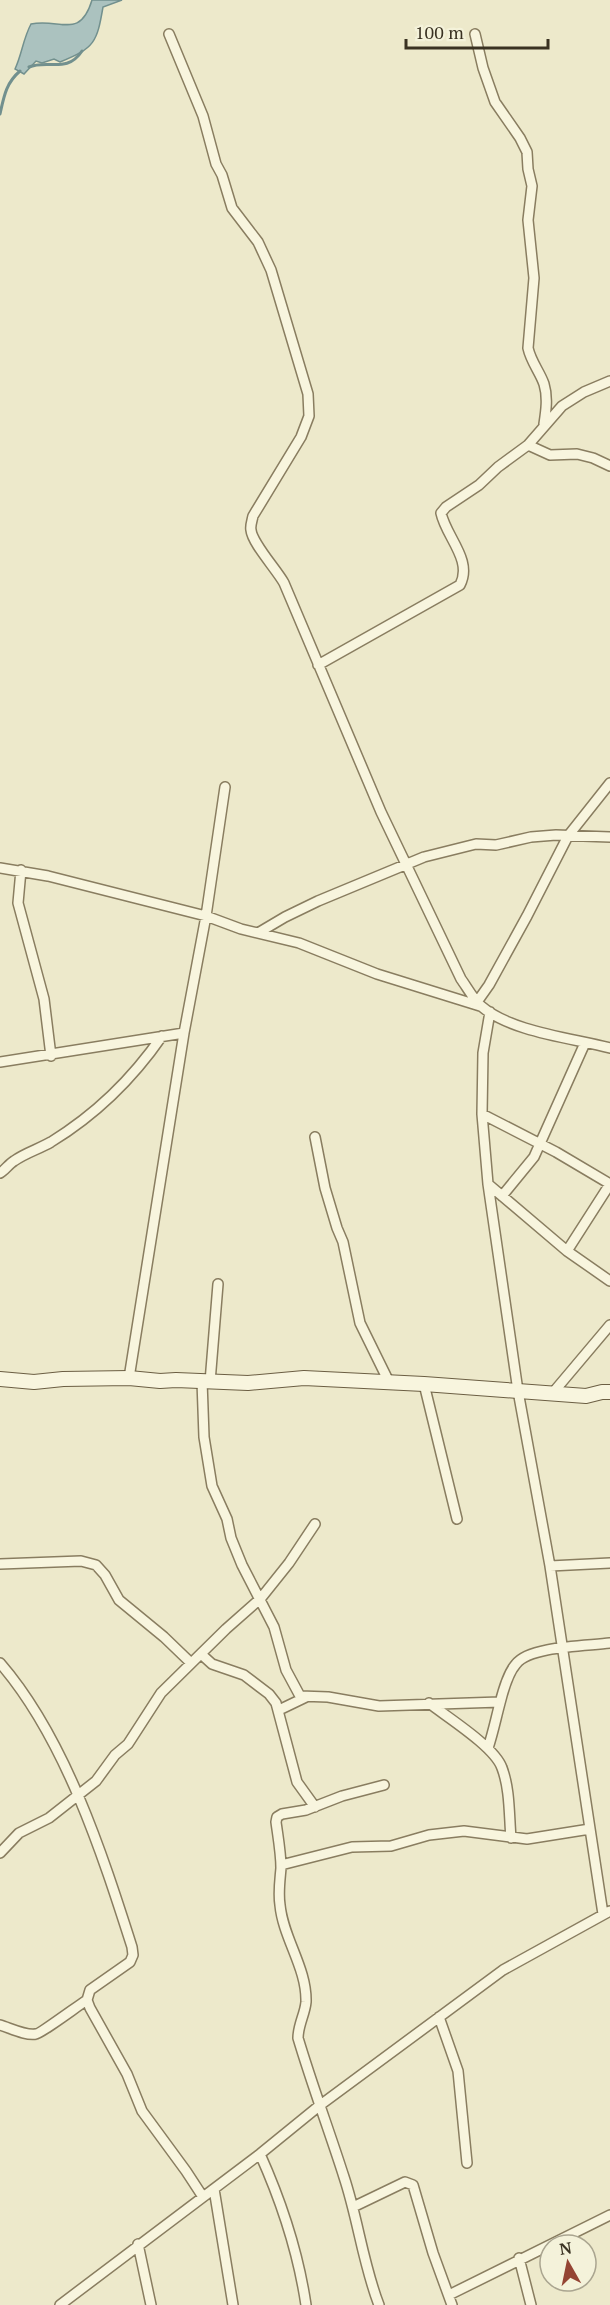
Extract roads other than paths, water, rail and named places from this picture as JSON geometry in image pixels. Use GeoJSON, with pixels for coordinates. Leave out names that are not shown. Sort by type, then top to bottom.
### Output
{"type":"FeatureCollection","features":[{"type":"Feature","properties":{"kind":"street"},"geometry":{"type":"LineString","coordinates":[[169,34],[203,116],[216,164],[222,175],[232,208],[258,242],[271,270],[308,394],[309,416],[301,437],[253,516],[250,529],[254,539],[284,583],[381,812],[461,979],[478,1004]]}},
{"type":"Feature","properties":{"kind":"street"},"geometry":{"type":"LineString","coordinates":[[475,34],[483,68],[495,102],[527,153],[532,186],[528,220],[534,279],[528,348],[530,358],[544,385],[546,399],[544,424]]}},
{"type":"Feature","properties":{"kind":"street"},"geometry":{"type":"LineString","coordinates":[[318,665],[460,585],[464,569],[462,560],[441,513],[478,485],[498,466],[528,445],[562,406],[584,392],[610,381]]}},
{"type":"Feature","properties":{"kind":"street"},"geometry":{"type":"LineString","coordinates":[[528,445],[550,455],[577,454],[610,466]]}},
{"type":"Feature","properties":{"kind":"street"},"geometry":{"type":"LineString","coordinates":[[129,1378],[184,1033],[206,916],[225,787]]}},
{"type":"Feature","properties":{"kind":"street"},"geometry":{"type":"LineString","coordinates":[[478,1004],[568,836],[609,787]]}},
{"type":"Feature","properties":{"kind":"street"},"geometry":{"type":"LineString","coordinates":[[258,933],[318,901],[424,856],[476,844],[496,845],[531,837],[610,837]]}},
{"type":"Feature","properties":{"kind":"street"},"geometry":{"type":"LineString","coordinates":[[0,868],[21,870],[206,916],[258,933],[299,943],[377,974],[478,1004],[490,1012],[551,1035],[610,1048]]}},
{"type":"Feature","properties":{"kind":"street"},"geometry":{"type":"LineString","coordinates":[[21,870],[18,903],[44,999],[51,1056]]}},
{"type":"Feature","properties":{"kind":"street"},"geometry":{"type":"LineString","coordinates":[[60,2305],[260,2154],[319,2106],[503,1970],[607,1912],[590,1828],[550,1566],[518,1391],[488,1184],[482,1114],[483,1053],[490,1012]]}},
{"type":"Feature","properties":{"kind":"street"},"geometry":{"type":"LineString","coordinates":[[0,1062],[51,1056],[184,1033]]}},
{"type":"Feature","properties":{"kind":"street"},"geometry":{"type":"LineString","coordinates":[[0,1173],[12,1162],[51,1142],[114,1095],[136,1071],[162,1036]]}},
{"type":"Feature","properties":{"kind":"street"},"geometry":{"type":"LineString","coordinates":[[502,1196],[534,1157],[585,1043]]}},
{"type":"Feature","properties":{"kind":"street"},"geometry":{"type":"LineString","coordinates":[[482,1114],[541,1144],[610,1184],[567,1251]]}},
{"type":"Feature","properties":{"kind":"street"},"geometry":{"type":"LineString","coordinates":[[315,1137],[325,1188],[343,1242],[360,1323],[389,1382]]}},
{"type":"Feature","properties":{"kind":"street"},"geometry":{"type":"LineString","coordinates":[[488,1184],[567,1251],[610,1281]]}},
{"type":"Feature","properties":{"kind":"street"},"geometry":{"type":"LineString","coordinates":[[218,1284],[206,1382],[204,1437],[212,1486],[227,1519],[231,1538],[242,1565],[274,1627],[286,1670],[300,1696],[320,1696],[379,1706],[500,1702]]}},
{"type":"Feature","properties":{"kind":"street"},"geometry":{"type":"LineString","coordinates":[[551,1395],[610,1326]]}},
{"type":"Feature","properties":{"kind":"street"},"geometry":{"type":"LineString","coordinates":[[0,1379],[34,1382],[129,1378],[148,1381],[248,1383],[304,1378],[424,1384],[551,1395],[586,1396],[610,1392]]}},
{"type":"Feature","properties":{"kind":"street"},"geometry":{"type":"LineString","coordinates":[[424,1384],[457,1519]]}},
{"type":"Feature","properties":{"kind":"street"},"geometry":{"type":"LineString","coordinates":[[0,1853],[19,1833],[49,1818],[96,1781],[116,1755],[128,1744],[161,1693],[261,1598],[289,1563],[315,1524]]}},
{"type":"Feature","properties":{"kind":"street"},"geometry":{"type":"LineString","coordinates":[[0,1564],[81,1561],[96,1565],[105,1575],[119,1600],[164,1637],[192,1664]]}},
{"type":"Feature","properties":{"kind":"street"},"geometry":{"type":"LineString","coordinates":[[550,1566],[610,1563]]}},
{"type":"Feature","properties":{"kind":"street"},"geometry":{"type":"LineString","coordinates":[[488,1748],[500,1702],[516,1664],[524,1656],[561,1647],[610,1643]]}},
{"type":"Feature","properties":{"kind":"street"},"geometry":{"type":"LineString","coordinates":[[201,1654],[219,1667],[244,1675],[269,1694],[279,1710],[297,1782],[315,1807]]}},
{"type":"Feature","properties":{"kind":"street"},"geometry":{"type":"LineString","coordinates":[[0,1663],[32,1705],[78,1797],[104,1863],[133,1955],[125,1967],[90,1990],[87,2000],[62,2015],[41,2032],[34,2035],[0,2025]]}},
{"type":"Feature","properties":{"kind":"street"},"geometry":{"type":"LineString","coordinates":[[279,1710],[306,1697]]}},
{"type":"Feature","properties":{"kind":"street"},"geometry":{"type":"LineString","coordinates":[[429,1703],[488,1748],[502,1767],[511,1838]]}},
{"type":"Feature","properties":{"kind":"street"},"geometry":{"type":"LineString","coordinates":[[379,2305],[370,2283],[353,2207],[298,2038],[298,2026],[306,2003],[297,1960],[288,1942],[279,1904],[281,1865],[277,1817],[384,1785]]}},
{"type":"Feature","properties":{"kind":"street"},"geometry":{"type":"LineString","coordinates":[[281,1865],[352,1846],[391,1846],[429,1835],[464,1831],[527,1839],[590,1828]]}},
{"type":"Feature","properties":{"kind":"street"},"geometry":{"type":"LineString","coordinates":[[87,2000],[127,2074],[142,2111],[203,2197]]}},
{"type":"Feature","properties":{"kind":"street"},"geometry":{"type":"LineString","coordinates":[[439,2017],[459,2077],[462,2133],[467,2163]]}},
{"type":"Feature","properties":{"kind":"street"},"geometry":{"type":"LineString","coordinates":[[260,2154],[281,2202],[292,2235],[302,2274],[306,2305]]}},
{"type":"Feature","properties":{"kind":"street"},"geometry":{"type":"LineString","coordinates":[[353,2207],[405,2182],[413,2185],[433,2253],[452,2305]]}},
{"type":"Feature","properties":{"kind":"street"},"geometry":{"type":"LineString","coordinates":[[214,2189],[233,2305]]}},
{"type":"Feature","properties":{"kind":"street"},"geometry":{"type":"LineString","coordinates":[[449,2295],[519,2258],[610,2215]]}},
{"type":"Feature","properties":{"kind":"street"},"geometry":{"type":"LineString","coordinates":[[138,2244],[151,2305]]}},
{"type":"Feature","properties":{"kind":"street"},"geometry":{"type":"LineString","coordinates":[[519,2258],[531,2305]]}},
{"type":"Feature","properties":{"kind":"water"},"geometry":{"type":"Polygon","coordinates":[[[92,0],[122,0],[103,7],[96,36],[87,48],[60,62],[54,59],[42,63],[36,61],[24,74],[15,69],[31,24],[75,24],[87,12],[92,0]]]}},
{"type":"Feature","properties":{"kind":"waterway"},"geometry":{"type":"LineString","coordinates":[[29,67],[64,64],[76,58],[82,51]]}},
{"type":"Feature","properties":{"kind":"waterway"},"geometry":{"type":"LineString","coordinates":[[0,114],[9,85],[20,71]]}}]}
